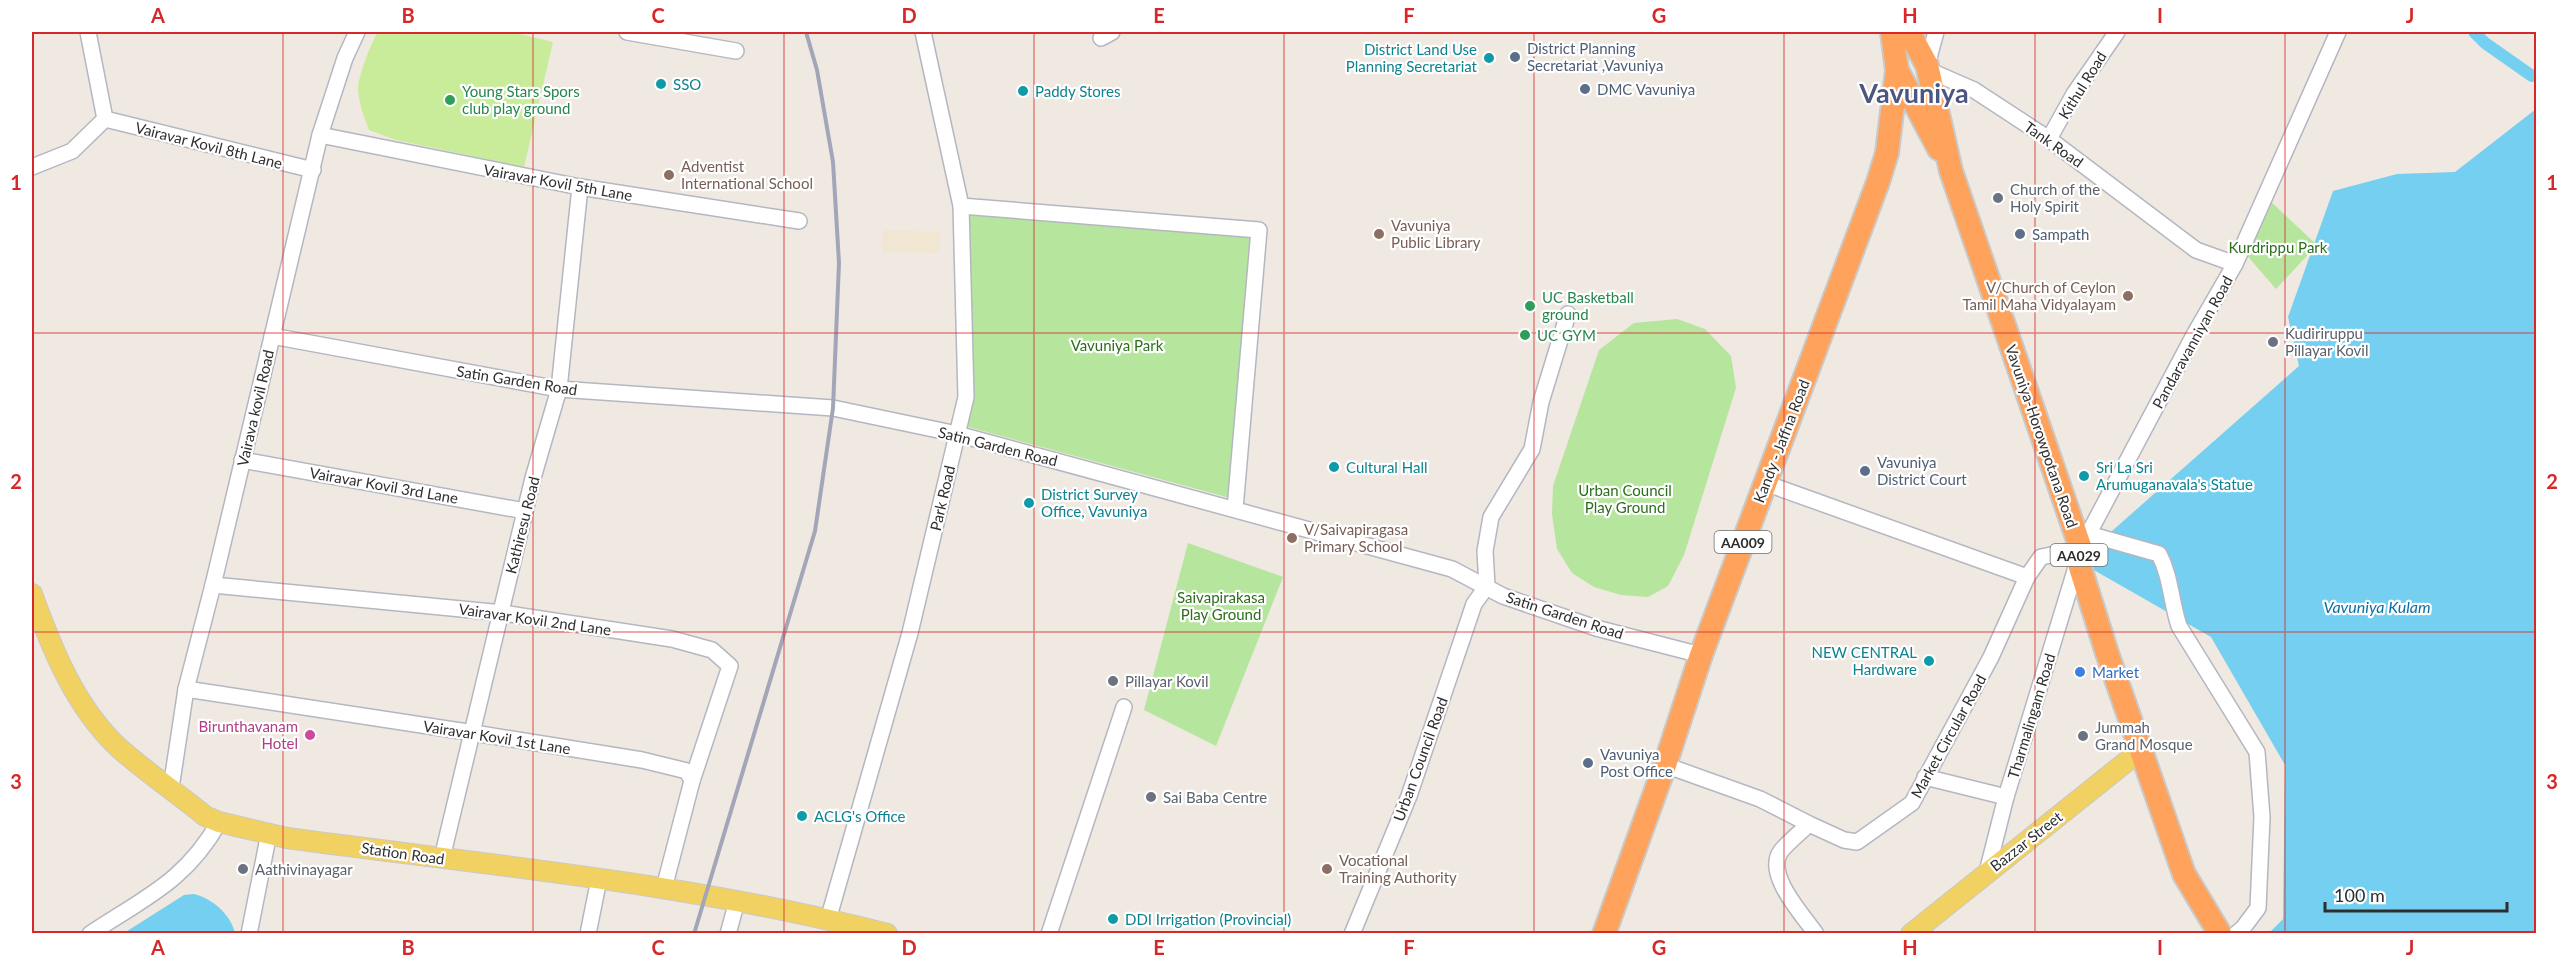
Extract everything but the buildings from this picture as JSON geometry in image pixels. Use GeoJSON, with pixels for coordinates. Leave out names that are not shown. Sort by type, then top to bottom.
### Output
{"type":"FeatureCollection","features":[{"type":"Feature","properties":{"kind":"highway","name":"AA009"},"geometry":{"type":"LineString","coordinates":[[1892,32],[1896,70]]}},
{"type":"Feature","properties":{"kind":"highway"},"geometry":{"type":"LineString","coordinates":[[1896,70],[1917,36]]}},
{"type":"Feature","properties":{"kind":"highway","name":"Vavuniya-Horowpotana Road"},"geometry":{"type":"LineString","coordinates":[[1917,36],[1928,68],[1951,171],[2080,555],[2141,750],[2184,874],[2220,933]]}},
{"type":"Feature","properties":{"kind":"highway","name":"Kandy - Jaffna Road"},"geometry":{"type":"LineString","coordinates":[[1604,933],[1665,765],[1701,655],[1891,145],[1928,68]]}},
{"type":"Feature","properties":{"kind":"highway","name":"Vavuniya-Horowpotana Road"},"geometry":{"type":"LineString","coordinates":[[1896,70],[1951,171]]}},
{"type":"Feature","properties":{"kind":"highway","name":"Kandy - Jaffna Road"},"geometry":{"type":"LineString","coordinates":[[1891,145],[1896,70]]}},
{"type":"Feature","properties":{"kind":"highway"},"geometry":{"type":"LineString","coordinates":[[1891,145],[1906,131],[1929,132]]}},
{"type":"Feature","properties":{"kind":"main road","name":"Station Road"},"geometry":{"type":"LineString","coordinates":[[32,594],[51,647],[80,700],[118,747],[206,816],[219,822],[269,833],[663,888],[737,901],[887,933]]}},
{"type":"Feature","properties":{"kind":"main road","name":"Bazzar Street"},"geometry":{"type":"LineString","coordinates":[[1911,933],[2141,750]]}},
{"type":"Feature","properties":{"kind":"street"},"geometry":{"type":"LineString","coordinates":[[32,167],[72,150],[105,119],[88,32]]}},
{"type":"Feature","properties":{"kind":"street","name":"Vairava kovil Road"},"geometry":{"type":"LineString","coordinates":[[171,788],[186,689],[320,135],[345,58],[357,32]]}},
{"type":"Feature","properties":{"kind":"street"},"geometry":{"type":"LineString","coordinates":[[627,32],[736,51]]}},
{"type":"Feature","properties":{"kind":"street","name":"Park Road"},"geometry":{"type":"LineString","coordinates":[[828,920],[910,633],[966,397],[961,206],[923,32]]}},
{"type":"Feature","properties":{"kind":"street"},"geometry":{"type":"LineString","coordinates":[[1928,68],[1936,32]]}},
{"type":"Feature","properties":{"kind":"street","name":"Kithul Road"},"geometry":{"type":"LineString","coordinates":[[2049,139],[2074,94],[2117,32]]}},
{"type":"Feature","properties":{"kind":"street","name":"Pandaravanniyan Road"},"geometry":{"type":"LineString","coordinates":[[2080,555],[2194,335],[2235,264],[2338,32]]}},
{"type":"Feature","properties":{"kind":"street","name":"Tank Road"},"geometry":{"type":"LineString","coordinates":[[1928,68],[1974,90],[2049,139],[2196,250],[2235,264]]}},
{"type":"Feature","properties":{"kind":"street","name":"Vairavar Kovil 8th Lane"},"geometry":{"type":"LineString","coordinates":[[105,119],[313,170]]}},
{"type":"Feature","properties":{"kind":"street","name":"Vairavar Kovil 5th Lane"},"geometry":{"type":"LineString","coordinates":[[320,135],[580,187],[799,221]]}},
{"type":"Feature","properties":{"kind":"street","name":"Kathiresu Road"},"geometry":{"type":"LineString","coordinates":[[442,858],[503,613],[525,511],[559,389],[580,187]]}},
{"type":"Feature","properties":{"kind":"street"},"geometry":{"type":"LineString","coordinates":[[961,206],[1259,230],[1235,509]]}},
{"type":"Feature","properties":{"kind":"street"},"geometry":{"type":"LineString","coordinates":[[1487,586],[1485,550],[1491,517],[1532,449],[1541,402],[1568,314]]}},
{"type":"Feature","properties":{"kind":"street","name":"Satin Garden Road"},"geometry":{"type":"LineString","coordinates":[[272,336],[559,389],[833,408],[957,434],[1452,569],[1503,596],[1596,628],[1701,655]]}},
{"type":"Feature","properties":{"kind":"street","name":"Vairavar Kovil 3rd Lane"},"geometry":{"type":"LineString","coordinates":[[242,460],[525,511]]}},
{"type":"Feature","properties":{"kind":"street"},"geometry":{"type":"LineString","coordinates":[[1765,483],[2027,577]]}},
{"type":"Feature","properties":{"kind":"street","name":"Market Circular Road"},"geometry":{"type":"LineString","coordinates":[[1665,765],[1760,799],[1844,840],[1857,842],[1912,803],[1991,657],[2027,577],[2041,557],[2080,555],[2099,537],[2159,554],[2170,582],[2179,626],[2257,752],[2262,818],[2258,908],[2243,928],[2236,933]]}},
{"type":"Feature","properties":{"kind":"street","name":"Tharmalingam Road"},"geometry":{"type":"LineString","coordinates":[[1987,872],[2006,797],[2080,555]]}},
{"type":"Feature","properties":{"kind":"street","name":"Vairavar Kovil 2nd Lane"},"geometry":{"type":"LineString","coordinates":[[213,585],[503,613],[672,639],[712,650],[730,666],[692,781]]}},
{"type":"Feature","properties":{"kind":"street","name":"Urban Council Road"},"geometry":{"type":"LineString","coordinates":[[1352,933],[1409,796],[1474,604],[1487,586]]}},
{"type":"Feature","properties":{"kind":"street","name":"Vairavar Kovil 1st Lane"},"geometry":{"type":"LineString","coordinates":[[186,689],[674,766],[687,771],[692,781]]}},
{"type":"Feature","properties":{"kind":"street"},"geometry":{"type":"LineString","coordinates":[[1049,933],[1124,707]]}},
{"type":"Feature","properties":{"kind":"street"},"geometry":{"type":"LineString","coordinates":[[1925,777],[2006,797]]}},
{"type":"Feature","properties":{"kind":"street"},"geometry":{"type":"LineString","coordinates":[[663,888],[692,781]]}},
{"type":"Feature","properties":{"kind":"street"},"geometry":{"type":"LineString","coordinates":[[90,933],[173,879],[190,864],[208,842],[219,822]]}},
{"type":"Feature","properties":{"kind":"street"},"geometry":{"type":"LineString","coordinates":[[1809,824],[1780,853],[1776,866],[1779,880],[1816,933]]}},
{"type":"Feature","properties":{"kind":"street"},"geometry":{"type":"LineString","coordinates":[[249,933],[269,833]]}},
{"type":"Feature","properties":{"kind":"street"},"geometry":{"type":"LineString","coordinates":[[588,933],[599,879]]}},
{"type":"Feature","properties":{"kind":"street"},"geometry":{"type":"LineString","coordinates":[[728,933],[737,901]]}},
{"type":"Feature","properties":{"kind":"shaded area"},"geometry":{"type":"Polygon","coordinates":[[[883,230],[940,232],[939,253],[882,252],[883,230]]]}},
{"type":"Feature","properties":{"kind":"green space","name":"Young Stars Spors club play ground"},"geometry":{"type":"Polygon","coordinates":[[[378,32],[511,32],[553,42],[524,167],[396,140],[369,130],[358,89],[365,60],[378,32]]]}},
{"type":"Feature","properties":{"kind":"green space","name":"Kurdrippu Park"},"geometry":{"type":"Polygon","coordinates":[[[2268,199],[2317,245],[2276,289],[2244,252],[2268,199]]]}},
{"type":"Feature","properties":{"kind":"green space","name":"Vavuniya Park"},"geometry":{"type":"Polygon","coordinates":[[[965,214],[1251,236],[1230,498],[961,425],[965,214]]]}},
{"type":"Feature","properties":{"kind":"green space","name":"Urban Council Play Ground"},"geometry":{"type":"Polygon","coordinates":[[[1677,319],[1705,329],[1731,356],[1736,388],[1684,555],[1668,586],[1648,597],[1621,595],[1594,587],[1572,573],[1557,549],[1552,514],[1553,486],[1599,350],[1634,323],[1677,319]]]}},
{"type":"Feature","properties":{"kind":"green space","name":"Saivapirakasa Play Ground"},"geometry":{"type":"Polygon","coordinates":[[[1188,543],[1283,577],[1216,746],[1144,710],[1188,543]]]}},
{"type":"Feature","properties":{"kind":"water","name":"Vavuniya Kulam"},"geometry":{"type":"Polygon","coordinates":[[[2536,109],[2536,933],[2269,933],[2283,919],[2285,765],[2211,637],[2078,561],[2299,366],[2288,317],[2333,191],[2397,174],[2455,172],[2536,109]]]}},
{"type":"Feature","properties":{"kind":"water"},"geometry":{"type":"Polygon","coordinates":[[[194,894],[220,908],[233,926],[235,933],[124,933],[184,895],[194,894]]]}},
{"type":"Feature","properties":{"kind":"waterway"},"geometry":{"type":"LineString","coordinates":[[2474,32],[2485,43],[2532,76],[2536,75]]}},
{"type":"Feature","properties":{"kind":"railway"},"geometry":{"type":"LineString","coordinates":[[694,934],[815,531],[833,408],[839,263],[833,162],[817,70],[806,32]]}},
{"type":"Feature","properties":{"kind":"place","name":"District Planning Secretariat ,Vavuniya"},"geometry":{"type":"Point","coordinates":[1515,57]}},
{"type":"Feature","properties":{"kind":"place","name":"District Land Use Planning Secretariat"},"geometry":{"type":"Point","coordinates":[1489,58]}},
{"type":"Feature","properties":{"kind":"place","name":"SSO"},"geometry":{"type":"Point","coordinates":[661,84]}},
{"type":"Feature","properties":{"kind":"place","name":"DMC Vavuniya"},"geometry":{"type":"Point","coordinates":[1585,89]}},
{"type":"Feature","properties":{"kind":"place","name":"Paddy Stores"},"geometry":{"type":"Point","coordinates":[1023,91]}},
{"type":"Feature","properties":{"kind":"place","name":"Young Stars Spors club play ground"},"geometry":{"type":"Point","coordinates":[450,100]}},
{"type":"Feature","properties":{"kind":"place","name":"Adventist International School"},"geometry":{"type":"Point","coordinates":[669,175]}},
{"type":"Feature","properties":{"kind":"place","name":"Church of the Holy Spirit"},"geometry":{"type":"Point","coordinates":[1998,198]}},
{"type":"Feature","properties":{"kind":"place","name":"Vavuniya Public Library"},"geometry":{"type":"Point","coordinates":[1379,234]}},
{"type":"Feature","properties":{"kind":"place","name":"Sampath"},"geometry":{"type":"Point","coordinates":[2020,234]}},
{"type":"Feature","properties":{"kind":"place","name":"V/Church of Ceylon Tamil Maha Vidyalayam"},"geometry":{"type":"Point","coordinates":[2128,296]}},
{"type":"Feature","properties":{"kind":"place","name":"UC Basketball ground"},"geometry":{"type":"Point","coordinates":[1530,306]}},
{"type":"Feature","properties":{"kind":"place","name":"UC GYM"},"geometry":{"type":"Point","coordinates":[1525,335]}},
{"type":"Feature","properties":{"kind":"place","name":"Kudiriruppu Pillayar Kovil"},"geometry":{"type":"Point","coordinates":[2273,342]}},
{"type":"Feature","properties":{"kind":"place","name":"Cultural Hall"},"geometry":{"type":"Point","coordinates":[1334,467]}},
{"type":"Feature","properties":{"kind":"place","name":"Vavuniya District Court"},"geometry":{"type":"Point","coordinates":[1865,471]}},
{"type":"Feature","properties":{"kind":"place","name":"Sri La Sri Arumuganavala's Statue"},"geometry":{"type":"Point","coordinates":[2084,476]}},
{"type":"Feature","properties":{"kind":"place","name":"District Survey Office, Vavuniya"},"geometry":{"type":"Point","coordinates":[1029,503]}},
{"type":"Feature","properties":{"kind":"place","name":"V/Saivapiragasa Primary School"},"geometry":{"type":"Point","coordinates":[1292,538]}},
{"type":"Feature","properties":{"kind":"place","name":"NEW CENTRAL Hardware"},"geometry":{"type":"Point","coordinates":[1929,661]}},
{"type":"Feature","properties":{"kind":"place","name":"Market"},"geometry":{"type":"Point","coordinates":[2080,672]}},
{"type":"Feature","properties":{"kind":"place","name":"Pillayar Kovil"},"geometry":{"type":"Point","coordinates":[1113,681]}},
{"type":"Feature","properties":{"kind":"place","name":"Birunthavanam Hotel"},"geometry":{"type":"Point","coordinates":[310,735]}},
{"type":"Feature","properties":{"kind":"place","name":"Jummah Grand Mosque"},"geometry":{"type":"Point","coordinates":[2083,736]}},
{"type":"Feature","properties":{"kind":"place","name":"Vavuniya Post Office"},"geometry":{"type":"Point","coordinates":[1588,763]}},
{"type":"Feature","properties":{"kind":"place","name":"Sai Baba Centre"},"geometry":{"type":"Point","coordinates":[1151,797]}},
{"type":"Feature","properties":{"kind":"place","name":"ACLG's Office"},"geometry":{"type":"Point","coordinates":[802,816]}},
{"type":"Feature","properties":{"kind":"place","name":"Aathivinayagar"},"geometry":{"type":"Point","coordinates":[243,869]}},
{"type":"Feature","properties":{"kind":"place","name":"Vocational Training Authority"},"geometry":{"type":"Point","coordinates":[1327,869]}},
{"type":"Feature","properties":{"kind":"place","name":"DDI Irrigation (Provincial)"},"geometry":{"type":"Point","coordinates":[1113,919]}},
{"type":"Feature","properties":{"kind":"district","name":"Vavuniya"},"geometry":{"type":"Point","coordinates":[1914,92]}}]}
